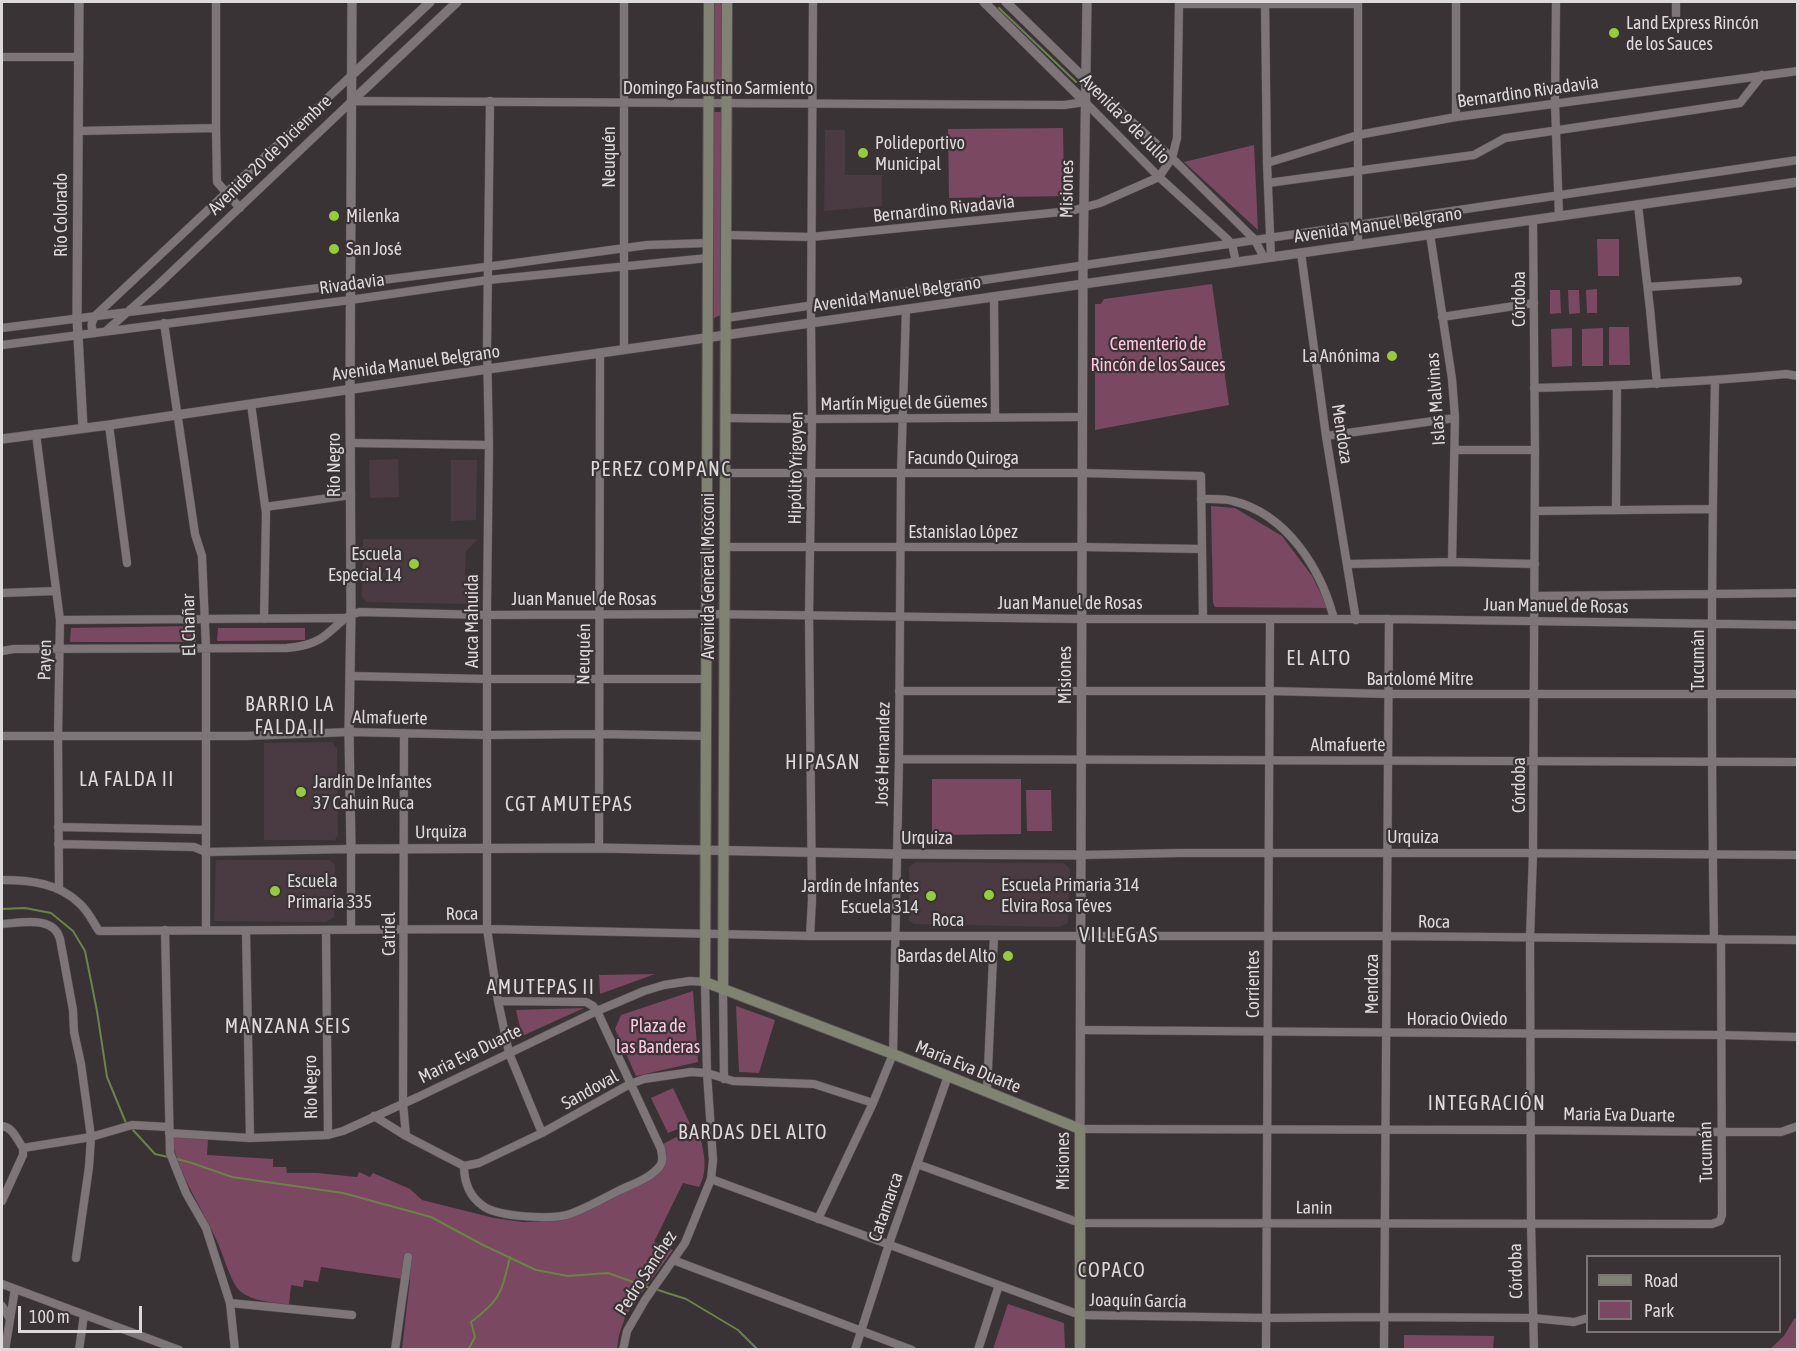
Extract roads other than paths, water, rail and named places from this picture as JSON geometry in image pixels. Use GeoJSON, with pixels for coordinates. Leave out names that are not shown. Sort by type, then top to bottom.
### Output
{"type":"FeatureCollection","features":[{"type":"Feature","properties":{"kind":"main road","name":"Avenida General Mosconi"},"geometry":{"type":"LineString","coordinates":[[705,982],[709,2]]}},
{"type":"Feature","properties":{"kind":"main road","name":"Avenida General Mosconi"},"geometry":{"type":"LineString","coordinates":[[723,990],[727,2]]}},
{"type":"Feature","properties":{"kind":"main road","name":"Maria Eva Duarte"},"geometry":{"type":"LineString","coordinates":[[705,982],[1080,1129]]}},
{"type":"Feature","properties":{"kind":"main road","name":"Misiones"},"geometry":{"type":"LineString","coordinates":[[1080,1129],[1080,1350]]}},
{"type":"Feature","properties":{"kind":"street","name":"Río Colorado"},"geometry":{"type":"LineString","coordinates":[[79,2],[77,318],[83,428]]}},
{"type":"Feature","properties":{"kind":"street"},"geometry":{"type":"LineString","coordinates":[[216,2],[217,182],[240,208]]}},
{"type":"Feature","properties":{"kind":"street","name":"Río Negro"},"geometry":{"type":"LineString","coordinates":[[351,929],[348,616],[351,495],[352,2]]}},
{"type":"Feature","properties":{"kind":"street","name":"Avenida 20 de Diciembre"},"geometry":{"type":"LineString","coordinates":[[96,315],[430,2]]}},
{"type":"Feature","properties":{"kind":"street","name":"Avenida 20 de Diciembre"},"geometry":{"type":"LineString","coordinates":[[106,331],[158,285],[457,2]]}},
{"type":"Feature","properties":{"kind":"street","name":"Neuquén"},"geometry":{"type":"LineString","coordinates":[[624,2],[624,350]]}},
{"type":"Feature","properties":{"kind":"street","name":"Hipólito Yrigoyen"},"geometry":{"type":"LineString","coordinates":[[810,936],[809,615],[813,2]]}},
{"type":"Feature","properties":{"kind":"street","name":"Avenida 9 de Julio"},"geometry":{"type":"LineString","coordinates":[[984,2],[1159,177],[1232,244]]}},
{"type":"Feature","properties":{"kind":"street","name":"Avenida 9 de Julio"},"geometry":{"type":"LineString","coordinates":[[1006,2],[1256,240],[1267,257]]}},
{"type":"Feature","properties":{"kind":"street","name":"Misiones"},"geometry":{"type":"LineString","coordinates":[[1080,1129],[1082,417],[1087,2]]}},
{"type":"Feature","properties":{"kind":"street"},"geometry":{"type":"LineString","coordinates":[[1456,2],[1456,117]]}},
{"type":"Feature","properties":{"kind":"street"},"geometry":{"type":"LineString","coordinates":[[1556,2],[1555,103],[1558,216]]}},
{"type":"Feature","properties":{"kind":"street"},"geometry":{"type":"LineString","coordinates":[[1676,2],[1676,16]]}},
{"type":"Feature","properties":{"kind":"street"},"geometry":{"type":"LineString","coordinates":[[1159,177],[1172,158],[1177,138],[1179,3],[1358,3],[1358,245]]}},
{"type":"Feature","properties":{"kind":"street"},"geometry":{"type":"LineString","coordinates":[[1265,3],[1269,237],[1267,257]]}},
{"type":"Feature","properties":{"kind":"street"},"geometry":{"type":"LineString","coordinates":[[2,57],[79,57]]}},
{"type":"Feature","properties":{"kind":"street","name":"Bernardino Rivadavia"},"geometry":{"type":"LineString","coordinates":[[1267,163],[1358,135],[1456,117],[1797,71]]}},
{"type":"Feature","properties":{"kind":"street"},"geometry":{"type":"LineString","coordinates":[[1268,183],[1474,155],[1505,138],[1740,104],[1762,75]]}},
{"type":"Feature","properties":{"kind":"street","name":"Domingo Faustino Sarmiento"},"geometry":{"type":"LineString","coordinates":[[352,100],[1064,105],[1085,102]]}},
{"type":"Feature","properties":{"kind":"street","name":"Auca Mahuida"},"geometry":{"type":"LineString","coordinates":[[490,101],[487,929],[509,1053],[542,1133]]}},
{"type":"Feature","properties":{"kind":"street"},"geometry":{"type":"LineString","coordinates":[[78,131],[216,128]]}},
{"type":"Feature","properties":{"kind":"street"},"geometry":{"type":"LineString","coordinates":[[726,318],[1797,160]]}},
{"type":"Feature","properties":{"kind":"street","name":"Bernardino Rivadavia"},"geometry":{"type":"LineString","coordinates":[[726,235],[811,237],[1084,208],[1159,177]]}},
{"type":"Feature","properties":{"kind":"street","name":"Avenida Manuel Belgrano"},"geometry":{"type":"LineString","coordinates":[[2,439],[1797,182]]}},
{"type":"Feature","properties":{"kind":"street"},"geometry":{"type":"LineString","coordinates":[[1638,205],[1657,384]]}},
{"type":"Feature","properties":{"kind":"street","name":"Córdoba"},"geometry":{"type":"LineString","coordinates":[[1533,220],[1535,564],[1530,1130],[1534,1350]]}},
{"type":"Feature","properties":{"kind":"street","name":"Islas Malvinas"},"geometry":{"type":"LineString","coordinates":[[1430,234],[1452,378],[1455,418],[1452,562]]}},
{"type":"Feature","properties":{"kind":"street","name":"Rivadavia"},"geometry":{"type":"LineString","coordinates":[[2,328],[647,245],[708,243]]}},
{"type":"Feature","properties":{"kind":"street"},"geometry":{"type":"LineString","coordinates":[[1232,244],[1236,262]]}},
{"type":"Feature","properties":{"kind":"street","name":"Mendoza"},"geometry":{"type":"LineString","coordinates":[[1301,253],[1326,436],[1356,620]]}},
{"type":"Feature","properties":{"kind":"street","name":"Rivadavia"},"geometry":{"type":"LineString","coordinates":[[2,345],[488,280],[708,258]]}},
{"type":"Feature","properties":{"kind":"street"},"geometry":{"type":"LineString","coordinates":[[1648,287],[1738,281]]}},
{"type":"Feature","properties":{"kind":"street"},"geometry":{"type":"LineString","coordinates":[[994,297],[995,417]]}},
{"type":"Feature","properties":{"kind":"street"},"geometry":{"type":"LineString","coordinates":[[1442,317],[1534,303]]}},
{"type":"Feature","properties":{"kind":"street","name":"José Hernandez"},"geometry":{"type":"LineString","coordinates":[[818,1219],[873,1103],[893,1054],[899,759],[901,473],[906,309]]}},
{"type":"Feature","properties":{"kind":"street"},"geometry":{"type":"LineString","coordinates":[[94,333],[91,325],[96,315]]}},
{"type":"Feature","properties":{"kind":"street","name":"El Chañar"},"geometry":{"type":"LineString","coordinates":[[164,323],[195,534],[202,556],[206,648],[206,929]]}},
{"type":"Feature","properties":{"kind":"street","name":"Neuquén"},"geometry":{"type":"LineString","coordinates":[[599,848],[600,353]]}},
{"type":"Feature","properties":{"kind":"street"},"geometry":{"type":"LineString","coordinates":[[1534,388],[1715,381],[1786,374],[1797,376]]}},
{"type":"Feature","properties":{"kind":"street","name":"Tucumán"},"geometry":{"type":"LineString","coordinates":[[1715,381],[1711,761],[1721,1035],[1722,1215],[1720,1221]]}},
{"type":"Feature","properties":{"kind":"street"},"geometry":{"type":"LineString","coordinates":[[1616,510],[1617,386]]}},
{"type":"Feature","properties":{"kind":"street"},"geometry":{"type":"LineString","coordinates":[[251,404],[266,513],[264,619]]}},
{"type":"Feature","properties":{"kind":"street","name":"Martín Miguel de Güemes"},"geometry":{"type":"LineString","coordinates":[[725,418],[1082,417]]}},
{"type":"Feature","properties":{"kind":"street"},"geometry":{"type":"LineString","coordinates":[[1326,436],[1455,418]]}},
{"type":"Feature","properties":{"kind":"street"},"geometry":{"type":"LineString","coordinates":[[110,425],[127,563]]}},
{"type":"Feature","properties":{"kind":"street","name":"Payen"},"geometry":{"type":"LineString","coordinates":[[36,434],[60,620],[59,888]]}},
{"type":"Feature","properties":{"kind":"street"},"geometry":{"type":"LineString","coordinates":[[351,443],[489,445]]}},
{"type":"Feature","properties":{"kind":"street"},"geometry":{"type":"LineString","coordinates":[[1455,450],[1535,450]]}},
{"type":"Feature","properties":{"kind":"street","name":"Facundo Quiroga"},"geometry":{"type":"LineString","coordinates":[[725,473],[1082,473],[1201,476],[1201,499]]}},
{"type":"Feature","properties":{"kind":"street"},"geometry":{"type":"LineString","coordinates":[[265,507],[351,495]]}},
{"type":"Feature","properties":{"kind":"street"},"geometry":{"type":"LineString","coordinates":[[1203,619],[1201,499],[1236,501],[1255,509],[1286,531],[1316,572],[1334,619]]}},
{"type":"Feature","properties":{"kind":"street"},"geometry":{"type":"LineString","coordinates":[[1535,511],[1712,509]]}},
{"type":"Feature","properties":{"kind":"street","name":"Estanislao López"},"geometry":{"type":"LineString","coordinates":[[725,547],[1202,549]]}},
{"type":"Feature","properties":{"kind":"street"},"geometry":{"type":"LineString","coordinates":[[1348,564],[1452,562],[1535,564]]}},
{"type":"Feature","properties":{"kind":"street"},"geometry":{"type":"LineString","coordinates":[[2,593],[56,591]]}},
{"type":"Feature","properties":{"kind":"street"},"geometry":{"type":"LineString","coordinates":[[1534,596],[1797,593]]}},
{"type":"Feature","properties":{"kind":"street","name":"Juan Manuel de Rosas"},"geometry":{"type":"LineString","coordinates":[[60,620],[264,619],[348,616],[360,612],[487,615],[725,614],[1082,619],[1389,619],[1797,626]]}},
{"type":"Feature","properties":{"kind":"street"},"geometry":{"type":"LineString","coordinates":[[2,651],[14,649],[287,648],[303,646],[320,639],[348,616]]}},
{"type":"Feature","properties":{"kind":"street","name":"Corrientes"},"geometry":{"type":"LineString","coordinates":[[1266,1350],[1270,619]]}},
{"type":"Feature","properties":{"kind":"street","name":"Mendoza"},"geometry":{"type":"LineString","coordinates":[[1384,1350],[1389,619]]}},
{"type":"Feature","properties":{"kind":"street"},"geometry":{"type":"LineString","coordinates":[[350,676],[487,679],[706,679]]}},
{"type":"Feature","properties":{"kind":"street","name":"Bartolomé Mitre"},"geometry":{"type":"LineString","coordinates":[[899,691],[1797,694]]}},
{"type":"Feature","properties":{"kind":"street","name":"Almafuerte"},"geometry":{"type":"LineString","coordinates":[[2,736],[246,736],[349,732],[706,736]]}},
{"type":"Feature","properties":{"kind":"street","name":"Catriel"},"geometry":{"type":"LineString","coordinates":[[404,733],[403,1103],[406,1136]]}},
{"type":"Feature","properties":{"kind":"street","name":"Almafuerte"},"geometry":{"type":"LineString","coordinates":[[899,759],[1797,762]]}},
{"type":"Feature","properties":{"kind":"street"},"geometry":{"type":"LineString","coordinates":[[58,827],[206,830]]}},
{"type":"Feature","properties":{"kind":"street","name":"Urquiza"},"geometry":{"type":"LineString","coordinates":[[58,844],[194,847],[206,852],[599,848],[897,854],[1797,855]]}},
{"type":"Feature","properties":{"kind":"street"},"geometry":{"type":"LineString","coordinates":[[2,880],[41,883],[59,888]]}},
{"type":"Feature","properties":{"kind":"street","name":"Roca"},"geometry":{"type":"LineString","coordinates":[[59,888],[82,905],[99,931],[487,929],[810,936],[1387,936],[1797,940]]}},
{"type":"Feature","properties":{"kind":"street"},"geometry":{"type":"LineString","coordinates":[[2,924],[44,922],[52,926],[58,931],[66,966],[91,1137],[76,1258]]}},
{"type":"Feature","properties":{"kind":"street"},"geometry":{"type":"LineString","coordinates":[[165,930],[170,1153],[186,1193],[206,1228],[230,1303],[235,1350]]}},
{"type":"Feature","properties":{"kind":"street"},"geometry":{"type":"LineString","coordinates":[[246,931],[250,1138]]}},
{"type":"Feature","properties":{"kind":"street","name":"Río Negro"},"geometry":{"type":"LineString","coordinates":[[326,931],[328,1135]]}},
{"type":"Feature","properties":{"kind":"street"},"geometry":{"type":"LineString","coordinates":[[987,1092],[994,936]]}},
{"type":"Feature","properties":{"kind":"street","name":"Maria Eva Duarte"},"geometry":{"type":"LineString","coordinates":[[23,1148],[91,1137],[132,1125],[250,1138],[328,1135],[343,1131],[644,991],[690,981],[705,982]]}},
{"type":"Feature","properties":{"kind":"street","name":"Avenida General Mosconi"},"geometry":{"type":"LineString","coordinates":[[705,982],[707,1073]]}},
{"type":"Feature","properties":{"kind":"street","name":"Avenida General Mosconi"},"geometry":{"type":"LineString","coordinates":[[723,990],[724,1079]]}},
{"type":"Feature","properties":{"kind":"street"},"geometry":{"type":"LineString","coordinates":[[374,1116],[406,1136],[464,1166],[464,1178],[469,1191],[484,1207],[502,1213],[528,1217],[568,1215],[644,1178],[661,1165],[663,1158],[661,1149],[593,1006],[586,1002],[498,1001]]}},
{"type":"Feature","properties":{"kind":"street","name":"Horacio Oviedo"},"geometry":{"type":"LineString","coordinates":[[1080,1030],[1797,1037]]}},
{"type":"Feature","properties":{"kind":"street","name":"Sandoval"},"geometry":{"type":"LineString","coordinates":[[464,1166],[479,1163],[542,1133],[630,1084],[678,1073],[707,1073],[724,1079],[814,1084],[873,1103]]}},
{"type":"Feature","properties":{"kind":"street","name":"Pedro Sanchez"},"geometry":{"type":"LineString","coordinates":[[623,1350],[627,1331],[645,1300],[686,1243],[711,1179],[713,1160],[707,1073]]}},
{"type":"Feature","properties":{"kind":"street","name":"Catamarca"},"geometry":{"type":"LineString","coordinates":[[855,1350],[889,1244],[948,1076]]}},
{"type":"Feature","properties":{"kind":"street"},"geometry":{"type":"LineString","coordinates":[[2,1126],[6,1126],[13,1132],[23,1148],[23,1155],[3,1196]]}},
{"type":"Feature","properties":{"kind":"street","name":"Maria Eva Duarte"},"geometry":{"type":"LineString","coordinates":[[1080,1129],[1781,1132],[1797,1126]]}},
{"type":"Feature","properties":{"kind":"street","name":"Lanin"},"geometry":{"type":"LineString","coordinates":[[917,1164],[1080,1223],[1712,1224],[1720,1221]]}},
{"type":"Feature","properties":{"kind":"street","name":"Joaquín García"},"geometry":{"type":"LineString","coordinates":[[711,1179],[1080,1315],[1532,1318],[1574,1323],[1586,1318]]}},
{"type":"Feature","properties":{"kind":"street"},"geometry":{"type":"LineString","coordinates":[[395,1350],[408,1257]]}},
{"type":"Feature","properties":{"kind":"street"},"geometry":{"type":"LineString","coordinates":[[673,1260],[912,1350]]}},
{"type":"Feature","properties":{"kind":"street"},"geometry":{"type":"LineString","coordinates":[[2,1284],[162,1346],[179,1350]]}},
{"type":"Feature","properties":{"kind":"street"},"geometry":{"type":"LineString","coordinates":[[978,1350],[999,1285]]}},
{"type":"Feature","properties":{"kind":"street"},"geometry":{"type":"LineString","coordinates":[[5,1350],[15,1289]]}},
{"type":"Feature","properties":{"kind":"street"},"geometry":{"type":"LineString","coordinates":[[230,1303],[352,1315]]}},
{"type":"Feature","properties":{"kind":"street"},"geometry":{"type":"LineString","coordinates":[[2,1306],[10,1319]]}},
{"type":"Feature","properties":{"kind":"street"},"geometry":{"type":"LineString","coordinates":[[79,1350],[84,1315]]}},
{"type":"Feature","properties":{"kind":"waterway"},"geometry":{"type":"LineString","coordinates":[[999,8],[1076,82]]}},
{"type":"Feature","properties":{"kind":"waterway"},"geometry":{"type":"LineString","coordinates":[[2,909],[25,908],[51,913],[73,931],[85,951],[107,1077],[126,1123]]}},
{"type":"Feature","properties":{"kind":"waterway"},"geometry":{"type":"LineString","coordinates":[[133,1130],[155,1154],[168,1157]]}},
{"type":"Feature","properties":{"kind":"waterway"},"geometry":{"type":"LineString","coordinates":[[177,1159],[232,1177],[343,1193],[431,1217],[536,1270],[568,1276],[608,1273],[650,1288]]}},
{"type":"Feature","properties":{"kind":"waterway"},"geometry":{"type":"LineString","coordinates":[[468,1350],[475,1337],[471,1322],[498,1295],[510,1257]]}},
{"type":"Feature","properties":{"kind":"waterway"},"geometry":{"type":"LineString","coordinates":[[658,1290],[686,1299],[738,1330],[758,1350]]}},
{"type":"Feature","properties":{"kind":"place","name":"Land Express Rincón de los Sauces"},"geometry":{"type":"Point","coordinates":[1614,33]}},
{"type":"Feature","properties":{"kind":"place","name":"Polideportivo Municipal"},"geometry":{"type":"Point","coordinates":[863,153]}},
{"type":"Feature","properties":{"kind":"place","name":"Milenka"},"geometry":{"type":"Point","coordinates":[334,216]}},
{"type":"Feature","properties":{"kind":"place","name":"San José"},"geometry":{"type":"Point","coordinates":[334,249]}},
{"type":"Feature","properties":{"kind":"place","name":"La Anónima"},"geometry":{"type":"Point","coordinates":[1392,356]}},
{"type":"Feature","properties":{"kind":"place","name":"Escuela Especial 14"},"geometry":{"type":"Point","coordinates":[414,564]}},
{"type":"Feature","properties":{"kind":"place","name":"Jardín De Infantes 37 Cahuin Ruca"},"geometry":{"type":"Point","coordinates":[301,792]}},
{"type":"Feature","properties":{"kind":"place","name":"Escuela Primaria 335"},"geometry":{"type":"Point","coordinates":[275,891]}},
{"type":"Feature","properties":{"kind":"place","name":"Escuela Primaria 314 Elvira Rosa Téves"},"geometry":{"type":"Point","coordinates":[989,895]}},
{"type":"Feature","properties":{"kind":"place","name":"Jardín de Infantes Escuela 314"},"geometry":{"type":"Point","coordinates":[931,896]}},
{"type":"Feature","properties":{"kind":"place","name":"Bardas del Alto"},"geometry":{"type":"Point","coordinates":[1008,956]}},
{"type":"Feature","properties":{"kind":"district","name":"PEREZ COMPANC"},"geometry":{"type":"Point","coordinates":[661,470]}},
{"type":"Feature","properties":{"kind":"district","name":"EL ALTO"},"geometry":{"type":"Point","coordinates":[1319,659]}},
{"type":"Feature","properties":{"kind":"district","name":"BARRIO LA FALDA II"},"geometry":{"type":"Point","coordinates":[290,716]}},
{"type":"Feature","properties":{"kind":"district","name":"HIPASAN"},"geometry":{"type":"Point","coordinates":[823,763]}},
{"type":"Feature","properties":{"kind":"district","name":"LA FALDA II"},"geometry":{"type":"Point","coordinates":[127,780]}},
{"type":"Feature","properties":{"kind":"district","name":"CGT AMUTEPAS"},"geometry":{"type":"Point","coordinates":[569,805]}},
{"type":"Feature","properties":{"kind":"district","name":"VILLEGAS"},"geometry":{"type":"Point","coordinates":[1119,936]}},
{"type":"Feature","properties":{"kind":"district","name":"AMUTEPAS II"},"geometry":{"type":"Point","coordinates":[541,988]}},
{"type":"Feature","properties":{"kind":"district","name":"MANZANA SEIS"},"geometry":{"type":"Point","coordinates":[288,1027]}},
{"type":"Feature","properties":{"kind":"district","name":"INTEGRACIÓN"},"geometry":{"type":"Point","coordinates":[1487,1104]}},
{"type":"Feature","properties":{"kind":"district","name":"BARDAS DEL ALTO"},"geometry":{"type":"Point","coordinates":[753,1133]}},
{"type":"Feature","properties":{"kind":"district","name":"COPACO"},"geometry":{"type":"Point","coordinates":[1112,1271]}},
{"type":"Feature","properties":{"kind":"park label","name":"Cementerio de Rincón de los Sauces"},"geometry":{"type":"Point","coordinates":[1158,354]}},
{"type":"Feature","properties":{"kind":"park label","name":"Plaza de las Banderas"},"geometry":{"type":"Point","coordinates":[658,1036]}}]}
